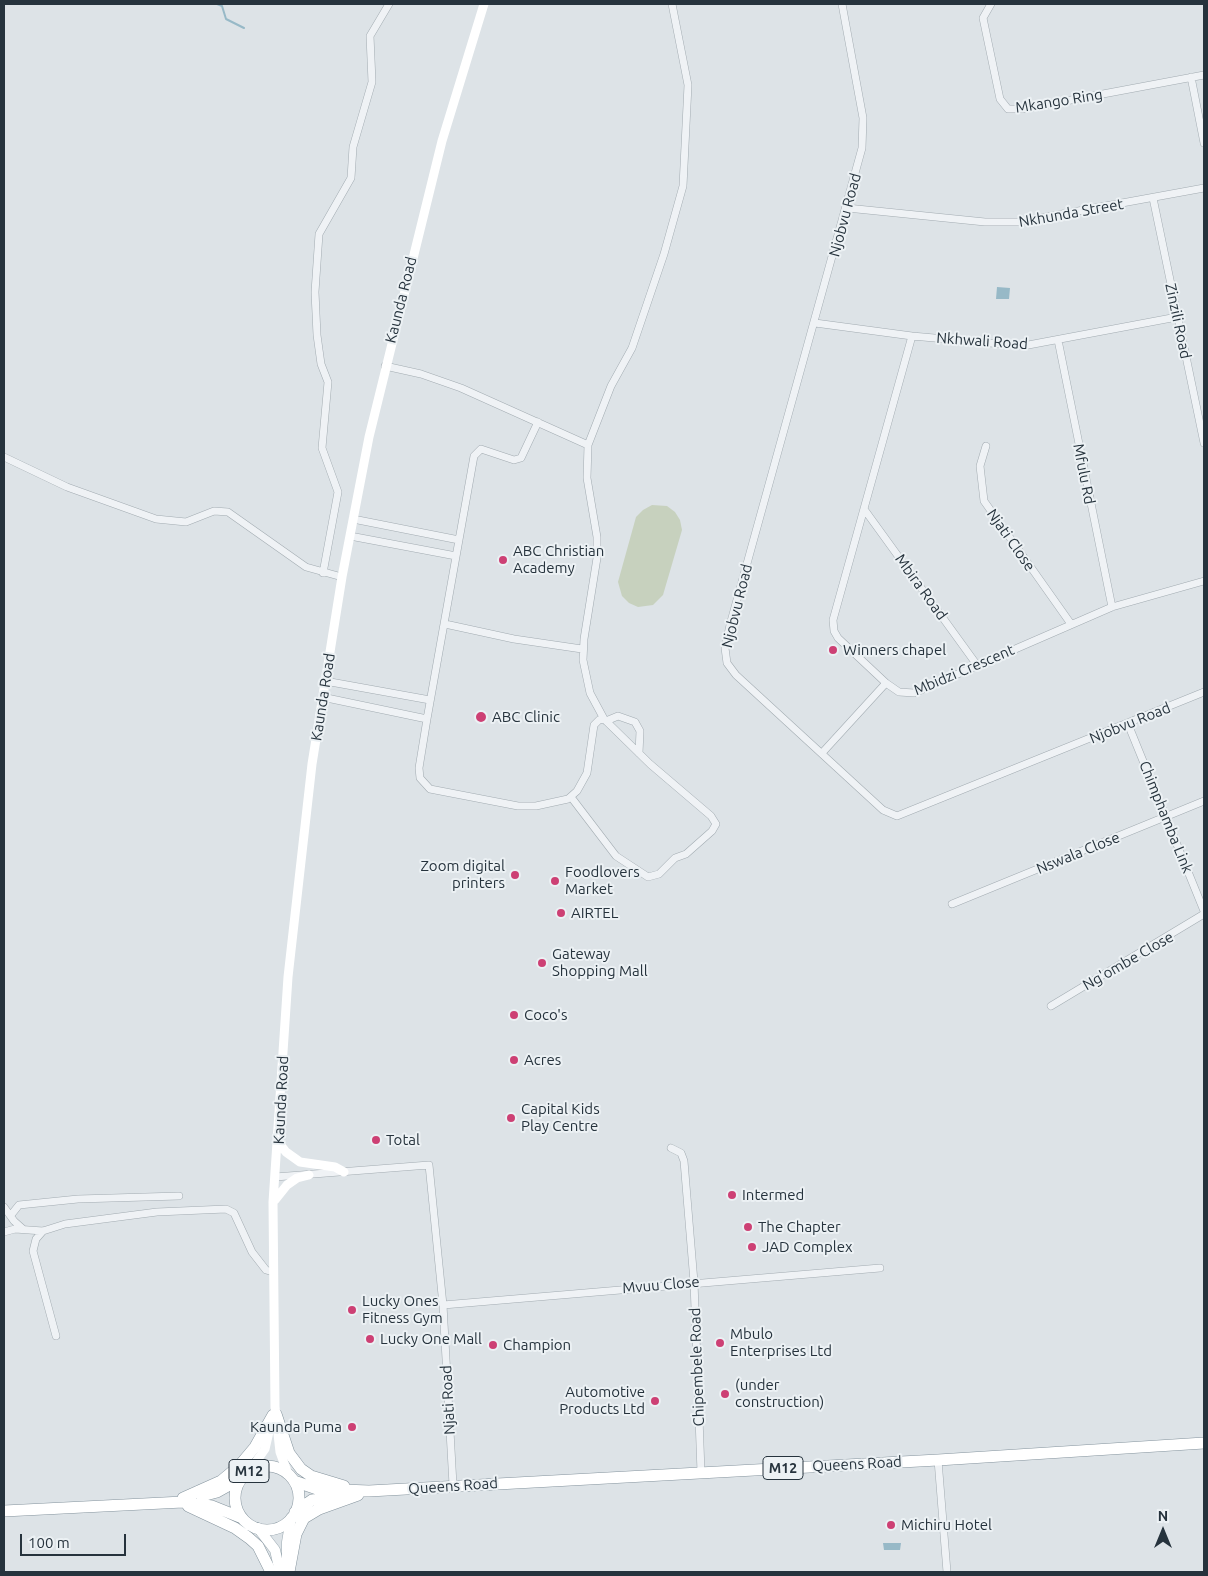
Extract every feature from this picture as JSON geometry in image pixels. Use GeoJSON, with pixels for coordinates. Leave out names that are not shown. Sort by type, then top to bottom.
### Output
{"type":"FeatureCollection","features":[{"type":"Feature","properties":{"kind":"highway"},"geometry":{"type":"LineString","coordinates":[[274,1412],[289,1453],[300,1470],[311,1476],[358,1492]]}},
{"type":"Feature","properties":{"kind":"highway"},"geometry":{"type":"LineString","coordinates":[[182,1500],[215,1484],[239,1466],[255,1447],[274,1412]]}},
{"type":"Feature","properties":{"kind":"highway","name":"Queens Road"},"geometry":{"type":"LineString","coordinates":[[358,1492],[938,1460],[1204,1442]]}},
{"type":"Feature","properties":{"kind":"highway","name":"M12"},"geometry":{"type":"LineString","coordinates":[[4,1511],[161,1504],[213,1494],[246,1474],[270,1466],[280,1468],[291,1478],[311,1488],[358,1492]]}},
{"type":"Feature","properties":{"kind":"highway","name":"M12"},"geometry":{"type":"LineString","coordinates":[[242,1518],[237,1509],[235,1498],[236,1488],[246,1474]]}},
{"type":"Feature","properties":{"kind":"highway"},"geometry":{"type":"LineString","coordinates":[[291,1478],[298,1491],[298,1502],[293,1515]]}},
{"type":"Feature","properties":{"kind":"highway"},"geometry":{"type":"LineString","coordinates":[[288,1572],[296,1534],[304,1518],[319,1509],[358,1492]]}},
{"type":"Feature","properties":{"kind":"highway","name":"M12"},"geometry":{"type":"LineString","coordinates":[[182,1500],[212,1506],[242,1518],[258,1528],[276,1528],[312,1500],[358,1492]]}},
{"type":"Feature","properties":{"kind":"highway"},"geometry":{"type":"LineString","coordinates":[[182,1500],[235,1528],[249,1538],[258,1546],[272,1572]]}},
{"type":"Feature","properties":{"kind":"main road","name":"Kaunda Road"},"geometry":{"type":"LineString","coordinates":[[246,1474],[265,1449],[272,1429],[274,1412],[273,1202],[279,1142],[288,977],[303,836],[322,697],[353,519],[385,366],[442,141],[484,4]]}},
{"type":"Feature","properties":{"kind":"main road"},"geometry":{"type":"LineString","coordinates":[[279,1142],[286,1152],[300,1162],[336,1167],[344,1172]]}},
{"type":"Feature","properties":{"kind":"main road"},"geometry":{"type":"LineString","coordinates":[[273,1202],[286,1185],[296,1178],[309,1175]]}},
{"type":"Feature","properties":{"kind":"main road","name":"Kaunda Road"},"geometry":{"type":"LineString","coordinates":[[274,1412],[280,1452],[291,1478]]}},
{"type":"Feature","properties":{"kind":"main road"},"geometry":{"type":"LineString","coordinates":[[288,1572],[287,1542],[293,1515]]}},
{"type":"Feature","properties":{"kind":"main road"},"geometry":{"type":"LineString","coordinates":[[258,1528],[274,1550],[280,1572]]}},
{"type":"Feature","properties":{"kind":"street"},"geometry":{"type":"LineString","coordinates":[[323,573],[338,492],[322,448],[328,388],[317,335],[315,292],[319,234],[351,178],[353,147],[372,82],[370,36],[389,4]]}},
{"type":"Feature","properties":{"kind":"street"},"geometry":{"type":"LineString","coordinates":[[572,797],[616,856],[644,876],[652,877],[659,874],[675,858],[686,854],[712,831],[716,824],[711,816],[639,753],[605,720],[586,683],[582,649],[597,558],[597,537],[587,478],[588,445],[611,386],[632,348],[664,254],[683,186],[688,84],[672,4]]}},
{"type":"Feature","properties":{"kind":"street","name":"Njobvu Road"},"geometry":{"type":"LineString","coordinates":[[842,4],[864,132],[861,155],[730,625],[725,653],[727,663],[736,675],[883,810],[890,814],[902,815],[1204,692]]}},
{"type":"Feature","properties":{"kind":"street","name":"Mkango Ring"},"geometry":{"type":"LineString","coordinates":[[991,4],[983,18],[1000,98],[1008,109],[1023,109],[1204,75]]}},
{"type":"Feature","properties":{"kind":"street"},"geometry":{"type":"LineString","coordinates":[[1191,77],[1204,143]]}},
{"type":"Feature","properties":{"kind":"street","name":"Nkhunda Street"},"geometry":{"type":"LineString","coordinates":[[847,208],[1007,223],[1050,218],[1204,188]]}},
{"type":"Feature","properties":{"kind":"street","name":"Zinzili Road"},"geometry":{"type":"LineString","coordinates":[[1153,198],[1176,317],[1203,431],[1204,443]]}},
{"type":"Feature","properties":{"kind":"street","name":"Nkhwali Road"},"geometry":{"type":"LineString","coordinates":[[815,323],[912,336],[1023,346],[1176,317]]}},
{"type":"Feature","properties":{"kind":"street","name":"Mbidzi Crescent"},"geometry":{"type":"LineString","coordinates":[[912,336],[833,624],[838,638],[886,683],[899,692],[914,693],[1112,607],[1204,581]]}},
{"type":"Feature","properties":{"kind":"street","name":"Mfulu Rd"},"geometry":{"type":"LineString","coordinates":[[1058,340],[1112,607]]}},
{"type":"Feature","properties":{"kind":"street"},"geometry":{"type":"LineString","coordinates":[[385,366],[421,374],[453,385],[588,445]]}},
{"type":"Feature","properties":{"kind":"street"},"geometry":{"type":"LineString","coordinates":[[538,422],[522,458],[514,460],[485,450],[475,453],[430,700],[419,768],[420,778],[426,787],[527,806],[572,797],[578,791],[587,773],[592,728],[596,722],[618,716],[636,722],[640,731],[639,753]]}},
{"type":"Feature","properties":{"kind":"street","name":"Njati Close"},"geometry":{"type":"LineString","coordinates":[[986,446],[980,466],[984,501],[1071,624]]}},
{"type":"Feature","properties":{"kind":"street"},"geometry":{"type":"LineString","coordinates":[[4,457],[67,487],[156,519],[186,522],[214,511],[228,512],[306,567],[342,577]]}},
{"type":"Feature","properties":{"kind":"street","name":"Mbira Road"},"geometry":{"type":"LineString","coordinates":[[864,509],[977,665]]}},
{"type":"Feature","properties":{"kind":"street"},"geometry":{"type":"LineString","coordinates":[[353,519],[459,540]]}},
{"type":"Feature","properties":{"kind":"street"},"geometry":{"type":"LineString","coordinates":[[350,536],[456,556]]}},
{"type":"Feature","properties":{"kind":"street"},"geometry":{"type":"LineString","coordinates":[[445,624],[514,639],[582,649]]}},
{"type":"Feature","properties":{"kind":"street"},"geometry":{"type":"LineString","coordinates":[[325,681],[430,700]]}},
{"type":"Feature","properties":{"kind":"street"},"geometry":{"type":"LineString","coordinates":[[822,753],[886,683]]}},
{"type":"Feature","properties":{"kind":"street"},"geometry":{"type":"LineString","coordinates":[[322,697],[427,719]]}},
{"type":"Feature","properties":{"kind":"street","name":"Chimphamba Link"},"geometry":{"type":"LineString","coordinates":[[1128,724],[1204,912]]}},
{"type":"Feature","properties":{"kind":"street","name":"Nswala Close"},"geometry":{"type":"LineString","coordinates":[[952,904],[1204,801]]}},
{"type":"Feature","properties":{"kind":"street","name":"Ng'ombe Close"},"geometry":{"type":"LineString","coordinates":[[1051,1006],[1204,912]]}},
{"type":"Feature","properties":{"kind":"street","name":"Chipembele Road"},"geometry":{"type":"LineString","coordinates":[[671,1148],[680,1153],[684,1161],[694,1282],[701,1472]]}},
{"type":"Feature","properties":{"kind":"street","name":"Njati Road"},"geometry":{"type":"LineString","coordinates":[[344,1172],[429,1165],[442,1305],[452,1486]]}},
{"type":"Feature","properties":{"kind":"street"},"geometry":{"type":"LineString","coordinates":[[275,1178],[344,1172]]}},
{"type":"Feature","properties":{"kind":"street"},"geometry":{"type":"LineString","coordinates":[[4,1206],[78,1199],[179,1196]]}},
{"type":"Feature","properties":{"kind":"street"},"geometry":{"type":"LineString","coordinates":[[11,1215],[19,1205]]}},
{"type":"Feature","properties":{"kind":"street"},"geometry":{"type":"LineString","coordinates":[[4,1206],[14,1221],[23,1229]]}},
{"type":"Feature","properties":{"kind":"street"},"geometry":{"type":"LineString","coordinates":[[56,1336],[34,1251],[36,1239],[43,1232],[65,1224],[157,1212],[226,1209],[234,1214],[252,1252],[266,1270],[273,1272]]}},
{"type":"Feature","properties":{"kind":"street"},"geometry":{"type":"LineString","coordinates":[[4,1232],[23,1229],[43,1232]]}},
{"type":"Feature","properties":{"kind":"street","name":"Mvuu Close"},"geometry":{"type":"LineString","coordinates":[[442,1305],[694,1282],[880,1268]]}},
{"type":"Feature","properties":{"kind":"street"},"geometry":{"type":"LineString","coordinates":[[938,1460],[946,1572]]}},
{"type":"Feature","properties":{"kind":"green space"},"geometry":{"type":"Polygon","coordinates":[[[652,505],[667,506],[675,512],[680,520],[682,530],[663,595],[653,605],[638,607],[629,603],[622,596],[618,582],[636,517],[652,505]]]}},
{"type":"Feature","properties":{"kind":"water"},"geometry":{"type":"Polygon","coordinates":[[[997,287],[1010,288],[1009,299],[996,299],[997,287]]]}},
{"type":"Feature","properties":{"kind":"water"},"geometry":{"type":"Polygon","coordinates":[[[883,1543],[901,1543],[900,1550],[884,1550],[883,1543]]]}},
{"type":"Feature","properties":{"kind":"waterway"},"geometry":{"type":"LineString","coordinates":[[217,4],[222,6],[226,19],[244,28]]}},
{"type":"Feature","properties":{"kind":"place","name":"ABC Christian Academy"},"geometry":{"type":"Point","coordinates":[503,560]}},
{"type":"Feature","properties":{"kind":"place","name":"Winners chapel"},"geometry":{"type":"Point","coordinates":[833,650]}},
{"type":"Feature","properties":{"kind":"place","name":"ABC Clinic"},"geometry":{"type":"Point","coordinates":[481,717]}},
{"type":"Feature","properties":{"kind":"place","name":"Zoom digital printers"},"geometry":{"type":"Point","coordinates":[515,875]}},
{"type":"Feature","properties":{"kind":"place","name":"Foodlovers Market"},"geometry":{"type":"Point","coordinates":[555,881]}},
{"type":"Feature","properties":{"kind":"place","name":"AIRTEL"},"geometry":{"type":"Point","coordinates":[561,913]}},
{"type":"Feature","properties":{"kind":"place","name":"Gateway Shopping Mall"},"geometry":{"type":"Point","coordinates":[542,963]}},
{"type":"Feature","properties":{"kind":"place","name":"Coco's"},"geometry":{"type":"Point","coordinates":[514,1015]}},
{"type":"Feature","properties":{"kind":"place","name":"Acres"},"geometry":{"type":"Point","coordinates":[514,1060]}},
{"type":"Feature","properties":{"kind":"place","name":"Capital Kids Play Centre"},"geometry":{"type":"Point","coordinates":[511,1118]}},
{"type":"Feature","properties":{"kind":"place","name":"Total"},"geometry":{"type":"Point","coordinates":[376,1140]}},
{"type":"Feature","properties":{"kind":"place","name":"Intermed"},"geometry":{"type":"Point","coordinates":[732,1195]}},
{"type":"Feature","properties":{"kind":"place","name":"The Chapter"},"geometry":{"type":"Point","coordinates":[748,1227]}},
{"type":"Feature","properties":{"kind":"place","name":"JAD Complex"},"geometry":{"type":"Point","coordinates":[752,1247]}},
{"type":"Feature","properties":{"kind":"place","name":"Lucky Ones Fitness Gym"},"geometry":{"type":"Point","coordinates":[352,1310]}},
{"type":"Feature","properties":{"kind":"place","name":"Lucky One Mall"},"geometry":{"type":"Point","coordinates":[370,1339]}},
{"type":"Feature","properties":{"kind":"place","name":"Mbulo Enterprises Ltd"},"geometry":{"type":"Point","coordinates":[720,1343]}},
{"type":"Feature","properties":{"kind":"place","name":"Champion"},"geometry":{"type":"Point","coordinates":[493,1345]}},
{"type":"Feature","properties":{"kind":"place","name":"(under construction)"},"geometry":{"type":"Point","coordinates":[725,1394]}},
{"type":"Feature","properties":{"kind":"place","name":"Automotive Products Ltd"},"geometry":{"type":"Point","coordinates":[655,1401]}},
{"type":"Feature","properties":{"kind":"place","name":"Kaunda Puma"},"geometry":{"type":"Point","coordinates":[352,1427]}},
{"type":"Feature","properties":{"kind":"place","name":"Michiru Hotel"},"geometry":{"type":"Point","coordinates":[891,1525]}}]}
